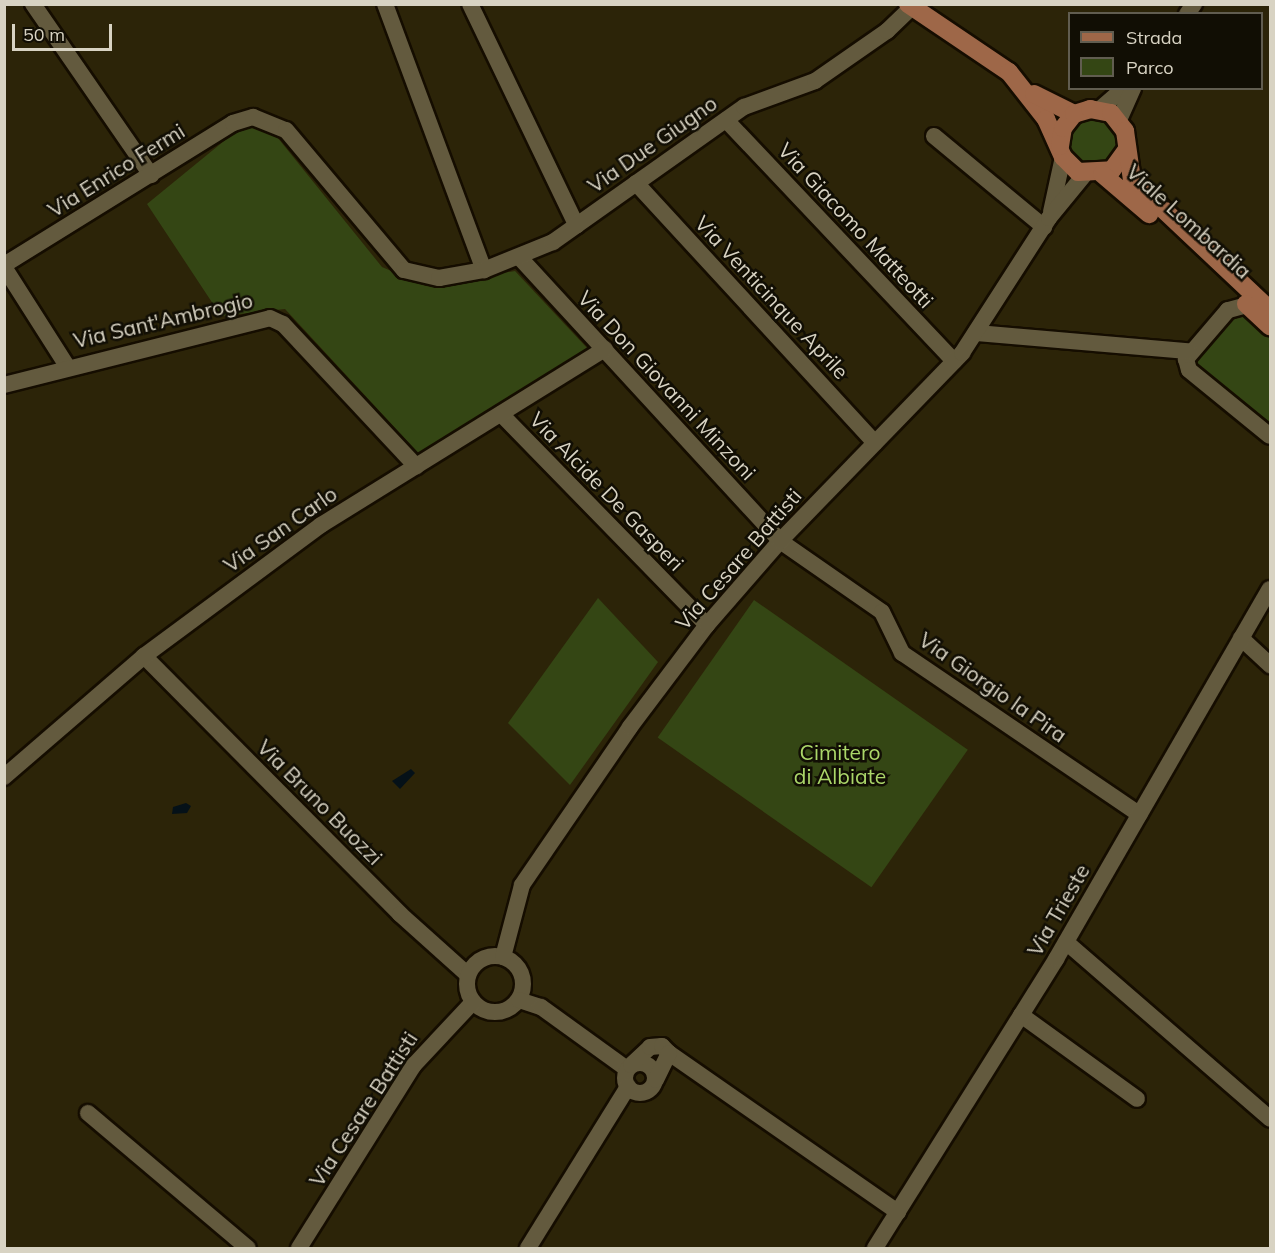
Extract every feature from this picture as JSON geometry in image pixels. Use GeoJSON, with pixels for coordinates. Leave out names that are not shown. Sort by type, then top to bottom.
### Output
{"type":"FeatureCollection","features":[{"type":"Feature","properties":{"kind":"main road","name":"Viale Lombardia"},"geometry":{"type":"LineString","coordinates":[[910,6],[987,54],[1020,85],[1062,152],[1094,174],[1270,326]]}},
{"type":"Feature","properties":{"kind":"main road","name":"Viale Lombardia"},"geometry":{"type":"LineString","coordinates":[[1020,85],[1074,114]]}},
{"type":"Feature","properties":{"kind":"main road"},"geometry":{"type":"LineString","coordinates":[[1062,152],[1063,128],[1074,114],[1100,109],[1119,120]]}},
{"type":"Feature","properties":{"kind":"main road","name":"Viale Lombardia"},"geometry":{"type":"LineString","coordinates":[[1119,120],[1132,180],[1270,310]]}},
{"type":"Feature","properties":{"kind":"main road","name":"Viale Lombardia"},"geometry":{"type":"LineString","coordinates":[[1094,174],[1119,164],[1126,150]]}},
{"type":"Feature","properties":{"kind":"street"},"geometry":{"type":"LineString","coordinates":[[33,4],[151,175]]}},
{"type":"Feature","properties":{"kind":"street"},"geometry":{"type":"LineString","coordinates":[[386,4],[484,270]]}},
{"type":"Feature","properties":{"kind":"street"},"geometry":{"type":"LineString","coordinates":[[470,4],[577,225]]}},
{"type":"Feature","properties":{"kind":"street","name":"Via Due Giugno"},"geometry":{"type":"LineString","coordinates":[[404,270],[439,278],[484,270],[521,259],[577,225],[726,120],[764,98],[797,89],[844,63],[910,6]]}},
{"type":"Feature","properties":{"kind":"street"},"geometry":{"type":"LineString","coordinates":[[1100,109],[1122,90]]}},
{"type":"Feature","properties":{"kind":"street"},"geometry":{"type":"LineString","coordinates":[[1119,120],[1132,90]]}},
{"type":"Feature","properties":{"kind":"street","name":"Via Enrico Fermi"},"geometry":{"type":"LineString","coordinates":[[4,266],[151,175],[253,117],[286,130],[404,270]]}},
{"type":"Feature","properties":{"kind":"street","name":"Via Giacomo Matteotti"},"geometry":{"type":"LineString","coordinates":[[726,120],[954,361]]}},
{"type":"Feature","properties":{"kind":"street"},"geometry":{"type":"LineString","coordinates":[[934,136],[1047,223]]}},
{"type":"Feature","properties":{"kind":"street","name":"Via Cesare Battisti"},"geometry":{"type":"LineString","coordinates":[[1047,223],[1062,152]]}},
{"type":"Feature","properties":{"kind":"street","name":"Via Cesare Battisti"},"geometry":{"type":"LineString","coordinates":[[503,957],[522,885],[707,625],[780,542],[954,361],[976,333],[1047,223],[1094,174]]}},
{"type":"Feature","properties":{"kind":"street","name":"Via Venticinque Aprile"},"geometry":{"type":"LineString","coordinates":[[636,183],[875,443]]}},
{"type":"Feature","properties":{"kind":"street","name":"Via Don Giovanni Minzoni"},"geometry":{"type":"LineString","coordinates":[[521,259],[780,542]]}},
{"type":"Feature","properties":{"kind":"street"},"geometry":{"type":"LineString","coordinates":[[4,266],[67,366]]}},
{"type":"Feature","properties":{"kind":"street"},"geometry":{"type":"LineString","coordinates":[[1247,305],[1228,310],[1188,351],[1189,369],[1270,436]]}},
{"type":"Feature","properties":{"kind":"street","name":"Via Sant'Ambrogio"},"geometry":{"type":"LineString","coordinates":[[4,385],[67,366],[270,318],[283,324],[416,466]]}},
{"type":"Feature","properties":{"kind":"street"},"geometry":{"type":"LineString","coordinates":[[976,333],[1188,351]]}},
{"type":"Feature","properties":{"kind":"street","name":"Via San Carlo"},"geometry":{"type":"LineString","coordinates":[[4,777],[144,656],[321,525],[605,349]]}},
{"type":"Feature","properties":{"kind":"street","name":"Via Alcide De Gasperi"},"geometry":{"type":"LineString","coordinates":[[501,414],[707,625]]}},
{"type":"Feature","properties":{"kind":"street","name":"Via Giorgio la Pira"},"geometry":{"type":"LineString","coordinates":[[780,542],[882,612],[902,653],[915,663],[1139,814]]}},
{"type":"Feature","properties":{"kind":"street","name":"Via Trieste"},"geometry":{"type":"LineString","coordinates":[[875,1248],[1066,942],[1270,589]]}},
{"type":"Feature","properties":{"kind":"street"},"geometry":{"type":"LineString","coordinates":[[1242,638],[1270,664]]}},
{"type":"Feature","properties":{"kind":"street","name":"Via Bruno Buozzi"},"geometry":{"type":"LineString","coordinates":[[144,656],[400,914],[468,975]]}},
{"type":"Feature","properties":{"kind":"street"},"geometry":{"type":"LineString","coordinates":[[1066,942],[1270,1119]]}},
{"type":"Feature","properties":{"kind":"street"},"geometry":{"type":"LineString","coordinates":[[519,1000],[521,973],[503,957],[482,960],[468,975],[473,1002],[497,1012],[519,1000],[541,1007],[629,1067],[646,1063],[656,1080]]}},
{"type":"Feature","properties":{"kind":"street","name":"Via Cesare Battisti"},"geometry":{"type":"LineString","coordinates":[[299,1248],[414,1065],[473,1002]]}},
{"type":"Feature","properties":{"kind":"street"},"geometry":{"type":"LineString","coordinates":[[1021,1015],[1137,1099]]}},
{"type":"Feature","properties":{"kind":"street"},"geometry":{"type":"LineString","coordinates":[[534,1246],[628,1087],[629,1067],[650,1047],[669,1053],[898,1212]]}},
{"type":"Feature","properties":{"kind":"street"},"geometry":{"type":"LineString","coordinates":[[628,1087],[642,1093],[656,1080],[669,1053]]}},
{"type":"Feature","properties":{"kind":"street"},"geometry":{"type":"LineString","coordinates":[[88,1113],[248,1248]]}},
{"type":"Feature","properties":{"kind":"green space"},"geometry":{"type":"Polygon","coordinates":[[[1088,118],[1098,118],[1113,128],[1117,142],[1116,151],[1107,162],[1098,166],[1088,166],[1073,156],[1069,147],[1069,137],[1079,122],[1088,118]]]}},
{"type":"Feature","properties":{"kind":"green space"},"geometry":{"type":"Polygon","coordinates":[[[246,123],[269,127],[382,267],[426,286],[515,271],[588,349],[419,454],[285,309],[221,316],[147,204],[246,123]]]}},
{"type":"Feature","properties":{"kind":"green space"},"geometry":{"type":"Polygon","coordinates":[[[1244,313],[1270,338],[1270,424],[1196,366],[1196,355],[1233,316],[1244,313]]]}},
{"type":"Feature","properties":{"kind":"green space"},"geometry":{"type":"Polygon","coordinates":[[[598,598],[658,662],[570,785],[508,723],[598,598]]]}},
{"type":"Feature","properties":{"kind":"green space","name":"Cimitero di Albiate"},"geometry":{"type":"Polygon","coordinates":[[[754,600],[968,750],[871,887],[658,738],[754,600]]]}},
{"type":"Feature","properties":{"kind":"shaded area"},"geometry":{"type":"Polygon","coordinates":[[[411,769],[415,773],[400,789],[392,781],[411,769]]]}},
{"type":"Feature","properties":{"kind":"shaded area"},"geometry":{"type":"Polygon","coordinates":[[[186,803],[191,806],[187,813],[172,814],[173,807],[186,803]]]}}]}
